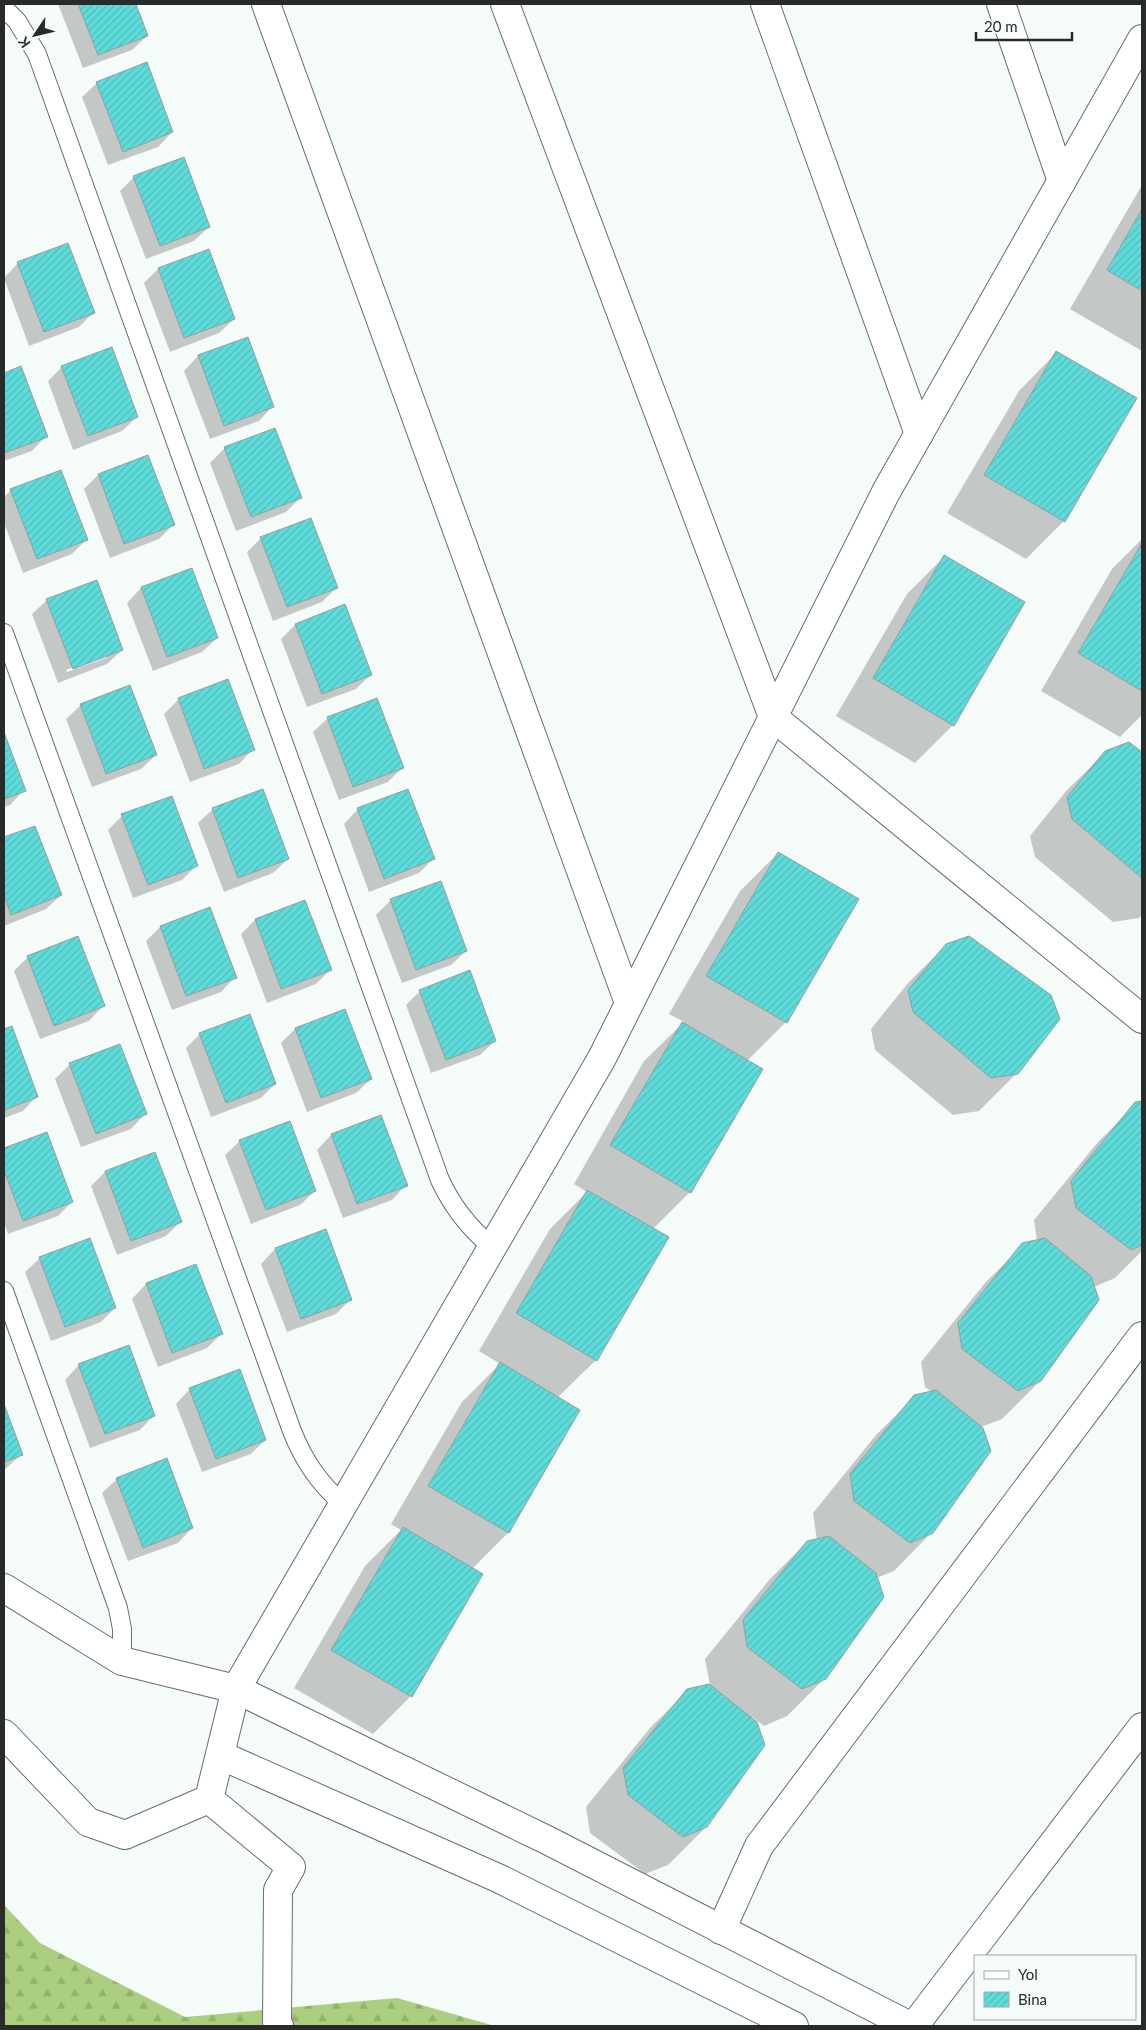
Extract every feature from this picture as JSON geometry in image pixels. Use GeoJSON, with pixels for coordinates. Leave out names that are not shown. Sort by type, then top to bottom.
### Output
{"type":"FeatureCollection","features":[{"type":"Feature","properties":{"kind":"street"},"geometry":{"type":"LineString","coordinates":[[266,4],[629,1003]]}},
{"type":"Feature","properties":{"kind":"street"},"geometry":{"type":"LineString","coordinates":[[505,4],[773,717],[1142,1019]]}},
{"type":"Feature","properties":{"kind":"street"},"geometry":{"type":"LineString","coordinates":[[765,4],[919,434]]}},
{"type":"Feature","properties":{"kind":"street"},"geometry":{"type":"LineString","coordinates":[[1001,4],[1062,181]]}},
{"type":"Feature","properties":{"kind":"street"},"geometry":{"type":"LineString","coordinates":[[209,1799],[236,1689],[602,1058],[886,492],[1142,40]]}},
{"type":"Feature","properties":{"kind":"street"},"geometry":{"type":"LineString","coordinates":[[721,1930],[759,1846],[1142,1336]]}},
{"type":"Feature","properties":{"kind":"street"},"geometry":{"type":"LineString","coordinates":[[4,1588],[122,1661],[236,1689],[548,1840],[910,2026]]}},
{"type":"Feature","properties":{"kind":"street"},"geometry":{"type":"LineString","coordinates":[[914,2026],[1142,1727]]}},
{"type":"Feature","properties":{"kind":"street"},"geometry":{"type":"LineString","coordinates":[[4,1734],[88,1822],[125,1835],[209,1799]]}},
{"type":"Feature","properties":{"kind":"street"},"geometry":{"type":"LineString","coordinates":[[220,1754],[500,1879],[794,2026]]}},
{"type":"Feature","properties":{"kind":"street"},"geometry":{"type":"LineString","coordinates":[[209,1799],[291,1867],[278,1890],[277,2022],[279,2026]]}},
{"type":"Feature","properties":{"kind":"lane"},"geometry":{"type":"LineString","coordinates":[[4,8],[17,22],[37,54],[440,1180],[449,1199],[461,1216],[475,1233],[492,1247]]}},
{"type":"Feature","properties":{"kind":"lane"},"geometry":{"type":"LineString","coordinates":[[4,633],[292,1431],[301,1454],[315,1476],[343,1504]]}},
{"type":"Feature","properties":{"kind":"lane"},"geometry":{"type":"LineString","coordinates":[[4,1291],[118,1608],[122,1629],[122,1661]]}},
{"type":"Feature","properties":{"kind":"green space"},"geometry":{"type":"Polygon","coordinates":[[[4,1905],[40,1943],[185,2017],[397,1998],[495,2026],[4,2026],[4,1905]]]}},
{"type":"Feature","properties":{"kind":"building"},"geometry":{"type":"Polygon","coordinates":[[[78,4],[136,4],[148,36],[98,55],[78,4]]]}},
{"type":"Feature","properties":{"kind":"building"},"geometry":{"type":"Polygon","coordinates":[[[147,62],[173,132],[123,152],[96,82],[147,62]]]}},
{"type":"Feature","properties":{"kind":"building"},"geometry":{"type":"Polygon","coordinates":[[[184,157],[210,227],[160,246],[133,176],[184,157]]]}},
{"type":"Feature","properties":{"kind":"building"},"geometry":{"type":"Polygon","coordinates":[[[1142,209],[1142,291],[1107,270],[1142,209]]]}},
{"type":"Feature","properties":{"kind":"building"},"geometry":{"type":"Polygon","coordinates":[[[68,243],[95,313],[44,332],[17,262],[68,243]]]}},
{"type":"Feature","properties":{"kind":"building"},"geometry":{"type":"Polygon","coordinates":[[[209,249],[235,319],[184,338],[158,268],[209,249]]]}},
{"type":"Feature","properties":{"kind":"building"},"geometry":{"type":"Polygon","coordinates":[[[248,337],[274,407],[224,426],[198,355],[248,337]]]}},
{"type":"Feature","properties":{"kind":"building"},"geometry":{"type":"Polygon","coordinates":[[[112,347],[138,417],[88,436],[61,366],[112,347]]]}},
{"type":"Feature","properties":{"kind":"building"},"geometry":{"type":"Polygon","coordinates":[[[1056,351],[1137,398],[1065,522],[984,475],[1056,351]]]}},
{"type":"Feature","properties":{"kind":"building"},"geometry":{"type":"Polygon","coordinates":[[[21,366],[48,437],[4,453],[4,373],[21,366]]]}},
{"type":"Feature","properties":{"kind":"building"},"geometry":{"type":"Polygon","coordinates":[[[275,428],[302,498],[251,517],[224,447],[275,428]]]}},
{"type":"Feature","properties":{"kind":"building"},"geometry":{"type":"Polygon","coordinates":[[[148,455],[175,525],[124,544],[98,474],[148,455]]]}},
{"type":"Feature","properties":{"kind":"building"},"geometry":{"type":"Polygon","coordinates":[[[61,470],[88,540],[37,559],[10,489],[61,470]]]}},
{"type":"Feature","properties":{"kind":"building"},"geometry":{"type":"Polygon","coordinates":[[[311,518],[338,588],[287,607],[260,537],[311,518]]]}},
{"type":"Feature","properties":{"kind":"building"},"geometry":{"type":"Polygon","coordinates":[[[1142,543],[1142,691],[1078,653],[1142,543]]]}},
{"type":"Feature","properties":{"kind":"building"},"geometry":{"type":"Polygon","coordinates":[[[944,555],[1025,602],[954,726],[873,678],[944,555]]]}},
{"type":"Feature","properties":{"kind":"building"},"geometry":{"type":"Polygon","coordinates":[[[192,568],[218,638],[167,657],[141,587],[192,568]]]}},
{"type":"Feature","properties":{"kind":"building"},"geometry":{"type":"Polygon","coordinates":[[[97,580],[123,650],[73,669],[46,599],[97,580]]]}},
{"type":"Feature","properties":{"kind":"building"},"geometry":{"type":"Polygon","coordinates":[[[345,604],[372,675],[322,694],[295,624],[345,604]]]}},
{"type":"Feature","properties":{"kind":"building"},"geometry":{"type":"Polygon","coordinates":[[[228,679],[255,750],[204,769],[178,698],[228,679]]]}},
{"type":"Feature","properties":{"kind":"building"},"geometry":{"type":"Polygon","coordinates":[[[130,685],[157,755],[106,774],[80,704],[130,685]]]}},
{"type":"Feature","properties":{"kind":"building"},"geometry":{"type":"Polygon","coordinates":[[[377,698],[404,768],[353,787],[327,717],[377,698]]]}},
{"type":"Feature","properties":{"kind":"building"},"geometry":{"type":"Polygon","coordinates":[[[4,732],[26,791],[4,799],[4,732]]]}},
{"type":"Feature","properties":{"kind":"building"},"geometry":{"type":"Polygon","coordinates":[[[1129,742],[1142,752],[1142,878],[1072,819],[1067,797],[1105,751],[1129,742]]]}},
{"type":"Feature","properties":{"kind":"building"},"geometry":{"type":"Polygon","coordinates":[[[263,789],[289,859],[238,878],[212,808],[263,789]]]}},
{"type":"Feature","properties":{"kind":"building"},"geometry":{"type":"Polygon","coordinates":[[[408,789],[435,859],[384,879],[357,808],[408,789]]]}},
{"type":"Feature","properties":{"kind":"building"},"geometry":{"type":"Polygon","coordinates":[[[172,796],[198,866],[148,885],[121,814],[172,796]]]}},
{"type":"Feature","properties":{"kind":"building"},"geometry":{"type":"Polygon","coordinates":[[[35,826],[62,895],[11,915],[4,895],[4,837],[35,826]]]}},
{"type":"Feature","properties":{"kind":"building"},"geometry":{"type":"Polygon","coordinates":[[[778,852],[859,899],[787,1023],[706,976],[778,852]]]}},
{"type":"Feature","properties":{"kind":"building"},"geometry":{"type":"Polygon","coordinates":[[[441,881],[467,951],[416,970],[390,899],[441,881]]]}},
{"type":"Feature","properties":{"kind":"building"},"geometry":{"type":"Polygon","coordinates":[[[305,900],[332,970],[281,989],[255,919],[305,900]]]}},
{"type":"Feature","properties":{"kind":"building"},"geometry":{"type":"Polygon","coordinates":[[[210,907],[237,978],[186,996],[160,926],[210,907]]]}},
{"type":"Feature","properties":{"kind":"building"},"geometry":{"type":"Polygon","coordinates":[[[78,936],[105,1006],[54,1026],[27,956],[78,936]]]}},
{"type":"Feature","properties":{"kind":"building"},"geometry":{"type":"Polygon","coordinates":[[[969,936],[1051,995],[1060,1019],[1018,1074],[991,1078],[913,1012],[908,990],[946,944],[969,936]]]}},
{"type":"Feature","properties":{"kind":"building"},"geometry":{"type":"Polygon","coordinates":[[[470,970],[496,1041],[446,1060],[419,990],[470,970]]]}},
{"type":"Feature","properties":{"kind":"building"},"geometry":{"type":"Polygon","coordinates":[[[345,1009],[372,1079],[321,1098],[295,1028],[345,1009]]]}},
{"type":"Feature","properties":{"kind":"building"},"geometry":{"type":"Polygon","coordinates":[[[250,1014],[276,1084],[226,1103],[199,1033],[250,1014]]]}},
{"type":"Feature","properties":{"kind":"building"},"geometry":{"type":"Polygon","coordinates":[[[682,1022],[763,1069],[691,1193],[610,1145],[682,1022]]]}},
{"type":"Feature","properties":{"kind":"building"},"geometry":{"type":"Polygon","coordinates":[[[12,1026],[38,1097],[4,1110],[4,1029],[12,1026]]]}},
{"type":"Feature","properties":{"kind":"building"},"geometry":{"type":"Polygon","coordinates":[[[120,1044],[147,1114],[96,1134],[69,1063],[120,1044]]]}},
{"type":"Feature","properties":{"kind":"building"},"geometry":{"type":"Polygon","coordinates":[[[1142,1101],[1142,1245],[1131,1250],[1076,1208],[1071,1181],[1135,1102],[1142,1101]]]}},
{"type":"Feature","properties":{"kind":"building"},"geometry":{"type":"Polygon","coordinates":[[[381,1115],[408,1186],[357,1204],[331,1134],[381,1115]]]}},
{"type":"Feature","properties":{"kind":"building"},"geometry":{"type":"Polygon","coordinates":[[[290,1121],[316,1191],[266,1210],[239,1140],[290,1121]]]}},
{"type":"Feature","properties":{"kind":"building"},"geometry":{"type":"Polygon","coordinates":[[[47,1132],[73,1202],[23,1221],[4,1170],[4,1148],[47,1132]]]}},
{"type":"Feature","properties":{"kind":"building"},"geometry":{"type":"Polygon","coordinates":[[[155,1152],[182,1222],[131,1241],[105,1171],[155,1152]]]}},
{"type":"Feature","properties":{"kind":"building"},"geometry":{"type":"Polygon","coordinates":[[[587,1190],[669,1237],[597,1361],[516,1313],[587,1190]]]}},
{"type":"Feature","properties":{"kind":"building"},"geometry":{"type":"Polygon","coordinates":[[[326,1229],[352,1300],[301,1319],[275,1248],[326,1229]]]}},
{"type":"Feature","properties":{"kind":"building"},"geometry":{"type":"Polygon","coordinates":[[[90,1238],[116,1308],[65,1327],[39,1257],[90,1238]]]}},
{"type":"Feature","properties":{"kind":"building"},"geometry":{"type":"Polygon","coordinates":[[[1045,1238],[1091,1276],[1099,1300],[1041,1381],[1018,1391],[962,1349],[958,1323],[1022,1243],[1045,1238]]]}},
{"type":"Feature","properties":{"kind":"building"},"geometry":{"type":"Polygon","coordinates":[[[196,1264],[223,1334],[172,1353],[146,1283],[196,1264]]]}},
{"type":"Feature","properties":{"kind":"building"},"geometry":{"type":"Polygon","coordinates":[[[129,1345],[155,1416],[105,1434],[78,1364],[129,1345]]]}},
{"type":"Feature","properties":{"kind":"building"},"geometry":{"type":"Polygon","coordinates":[[[500,1362],[580,1410],[509,1533],[428,1486],[500,1362]]]}},
{"type":"Feature","properties":{"kind":"building"},"geometry":{"type":"Polygon","coordinates":[[[240,1369],[266,1440],[216,1459],[189,1388],[240,1369]]]}},
{"type":"Feature","properties":{"kind":"building"},"geometry":{"type":"Polygon","coordinates":[[[936,1390],[983,1428],[991,1451],[933,1533],[910,1543],[854,1501],[850,1474],[914,1395],[936,1390]]]}},
{"type":"Feature","properties":{"kind":"building"},"geometry":{"type":"Polygon","coordinates":[[[4,1404],[23,1455],[4,1462],[4,1404]]]}},
{"type":"Feature","properties":{"kind":"building"},"geometry":{"type":"Polygon","coordinates":[[[167,1458],[193,1528],[143,1548],[116,1478],[167,1458]]]}},
{"type":"Feature","properties":{"kind":"building"},"geometry":{"type":"Polygon","coordinates":[[[403,1527],[483,1574],[412,1697],[331,1650],[403,1527]]]}},
{"type":"Feature","properties":{"kind":"building"},"geometry":{"type":"Polygon","coordinates":[[[829,1536],[876,1573],[884,1597],[826,1679],[802,1689],[747,1647],[743,1620],[807,1541],[829,1536]]]}},
{"type":"Feature","properties":{"kind":"building"},"geometry":{"type":"Polygon","coordinates":[[[709,1684],[757,1722],[765,1745],[707,1827],[683,1837],[628,1795],[623,1768],[687,1689],[709,1684]]]}}]}
